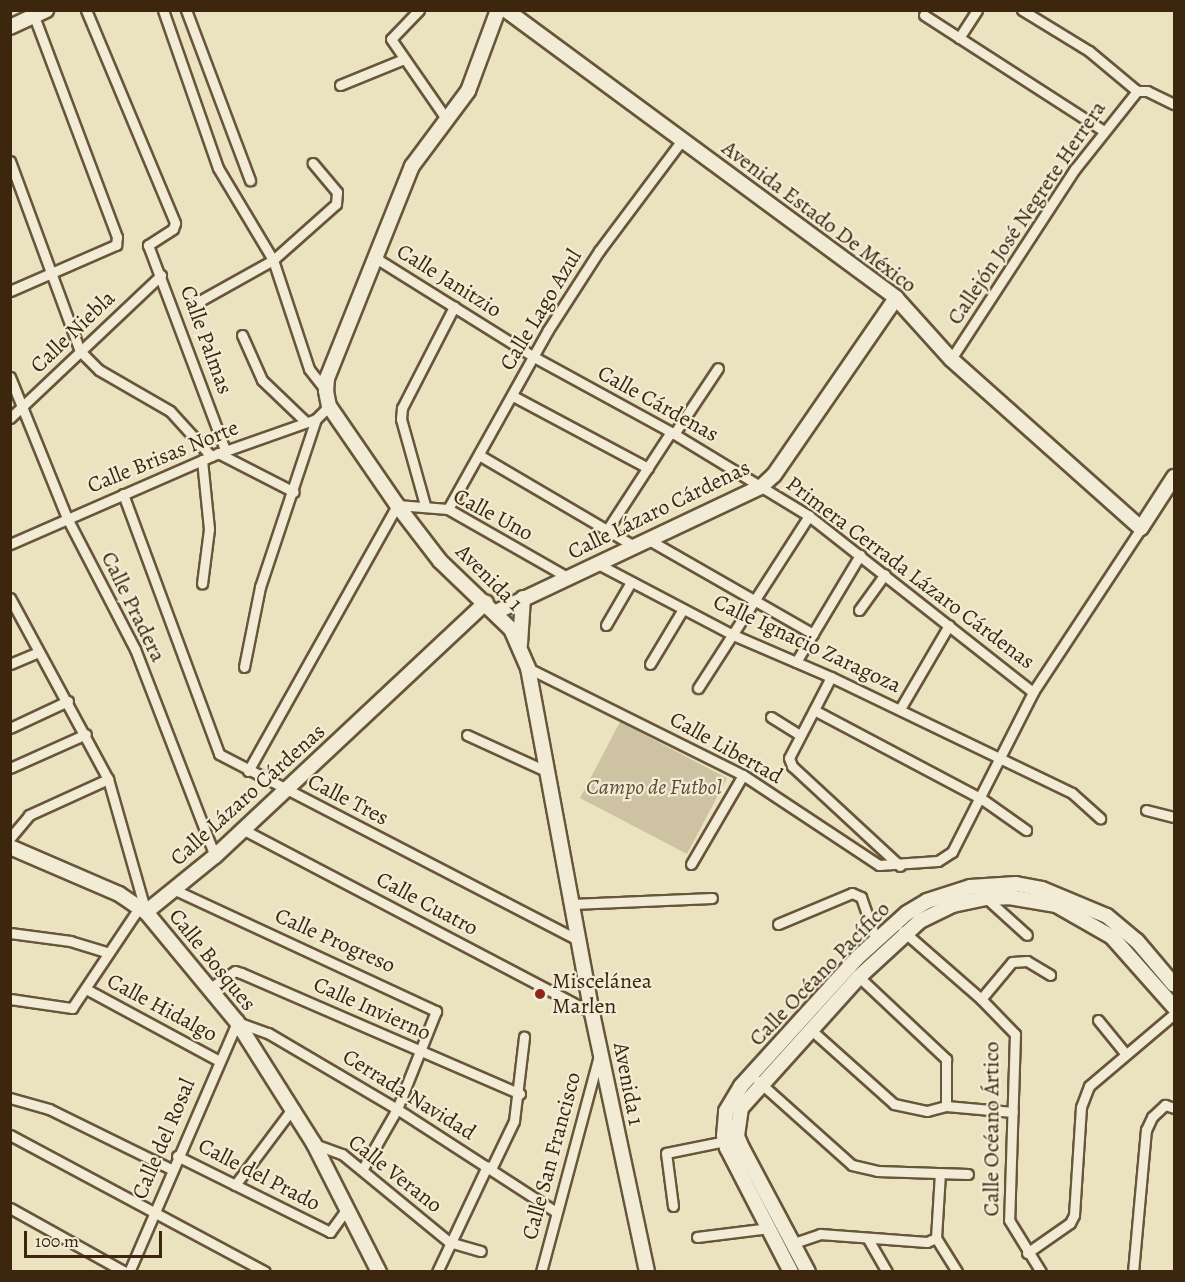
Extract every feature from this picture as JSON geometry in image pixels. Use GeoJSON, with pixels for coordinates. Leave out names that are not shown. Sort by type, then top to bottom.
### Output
{"type":"FeatureCollection","features":[{"type":"Feature","properties":{"kind":"street","name":"Calle Palmas"},"geometry":{"type":"LineString","coordinates":[[86,10],[174,227],[148,244],[161,275],[218,453]]}},
{"type":"Feature","properties":{"kind":"street"},"geometry":{"type":"LineString","coordinates":[[163,10],[224,182],[273,260],[309,369],[326,391]]}},
{"type":"Feature","properties":{"kind":"street"},"geometry":{"type":"LineString","coordinates":[[186,10],[250,180]]}},
{"type":"Feature","properties":{"kind":"street"},"geometry":{"type":"LineString","coordinates":[[419,10],[391,39],[447,120]]}},
{"type":"Feature","properties":{"kind":"street"},"geometry":{"type":"LineString","coordinates":[[326,391],[374,256],[412,166],[468,91],[498,10]]}},
{"type":"Feature","properties":{"kind":"street","name":"Avenida Estado De México"},"geometry":{"type":"LineString","coordinates":[[506,10],[896,298],[951,359],[1141,528]]}},
{"type":"Feature","properties":{"kind":"street"},"geometry":{"type":"LineString","coordinates":[[959,38],[977,10]]}},
{"type":"Feature","properties":{"kind":"street"},"geometry":{"type":"LineString","coordinates":[[1022,10],[1089,51],[1137,91],[1148,91],[1174,104]]}},
{"type":"Feature","properties":{"kind":"street"},"geometry":{"type":"LineString","coordinates":[[10,27],[33,14],[117,237],[116,245],[51,276],[10,291]]}},
{"type":"Feature","properties":{"kind":"street"},"geometry":{"type":"LineString","coordinates":[[924,15],[1104,131]]}},
{"type":"Feature","properties":{"kind":"street"},"geometry":{"type":"LineString","coordinates":[[340,85],[404,59]]}},
{"type":"Feature","properties":{"kind":"street","name":"Callejón José Negrete Herrera"},"geometry":{"type":"LineString","coordinates":[[951,359],[1104,131],[1137,91]]}},
{"type":"Feature","properties":{"kind":"street","name":"Calle Lago Azul"},"geometry":{"type":"LineString","coordinates":[[448,509],[534,357],[599,251],[682,140]]}},
{"type":"Feature","properties":{"kind":"street"},"geometry":{"type":"LineString","coordinates":[[10,160],[80,351],[99,370],[170,411],[218,453],[294,492]]}},
{"type":"Feature","properties":{"kind":"street"},"geometry":{"type":"LineString","coordinates":[[196,303],[273,260],[339,198],[313,163]]}},
{"type":"Feature","properties":{"kind":"street","name":"Calle Janitzio"},"geometry":{"type":"LineString","coordinates":[[374,256],[534,357]]}},
{"type":"Feature","properties":{"kind":"street","name":"Calle Niebla"},"geometry":{"type":"LineString","coordinates":[[10,418],[161,275]]}},
{"type":"Feature","properties":{"kind":"street","name":"Calle Lázaro Cárdenas"},"geometry":{"type":"LineString","coordinates":[[143,910],[175,890],[215,856],[491,607],[523,598],[762,486],[774,475],[896,298]]}},
{"type":"Feature","properties":{"kind":"street"},"geometry":{"type":"LineString","coordinates":[[425,505],[401,418],[402,408],[454,307]]}},
{"type":"Feature","properties":{"kind":"street"},"geometry":{"type":"LineString","coordinates":[[242,335],[262,380],[311,420],[294,492],[260,588],[244,667]]}},
{"type":"Feature","properties":{"kind":"street","name":"Calle Cárdenas"},"geometry":{"type":"LineString","coordinates":[[534,357],[672,433],[762,486]]}},
{"type":"Feature","properties":{"kind":"street"},"geometry":{"type":"LineString","coordinates":[[607,530],[718,368]]}},
{"type":"Feature","properties":{"kind":"street","name":"Calle Pradera"},"geometry":{"type":"LineString","coordinates":[[10,377],[68,518],[135,649],[215,856]]}},
{"type":"Feature","properties":{"kind":"street","name":"Avenida 1"},"geometry":{"type":"LineString","coordinates":[[326,391],[329,406],[397,505],[440,561],[491,607],[520,646],[528,668],[643,1269]]}},
{"type":"Feature","properties":{"kind":"street"},"geometry":{"type":"LineString","coordinates":[[513,396],[648,468]]}},
{"type":"Feature","properties":{"kind":"street","name":"Calle Brisas Norte"},"geometry":{"type":"LineString","coordinates":[[10,544],[218,453],[311,420],[329,406]]}},
{"type":"Feature","properties":{"kind":"street"},"geometry":{"type":"LineString","coordinates":[[479,455],[634,546]]}},
{"type":"Feature","properties":{"kind":"street"},"geometry":{"type":"LineString","coordinates":[[202,460],[209,529],[202,584]]}},
{"type":"Feature","properties":{"kind":"street"},"geometry":{"type":"LineString","coordinates":[[831,677],[789,758],[792,766],[900,866],[947,856],[982,799],[1033,692],[1174,477]]}},
{"type":"Feature","properties":{"kind":"street","name":"Primera Cerrada Lázaro Cárdenas"},"geometry":{"type":"LineString","coordinates":[[762,486],[809,516],[1033,692]]}},
{"type":"Feature","properties":{"kind":"street","name":"Calle Tres"},"geometry":{"type":"LineString","coordinates":[[123,494],[214,744],[227,760],[579,941]]}},
{"type":"Feature","properties":{"kind":"street"},"geometry":{"type":"LineString","coordinates":[[248,771],[397,505]]}},
{"type":"Feature","properties":{"kind":"street","name":"Calle Uno"},"geometry":{"type":"LineString","coordinates":[[397,505],[425,505],[448,509],[567,577]]}},
{"type":"Feature","properties":{"kind":"street"},"geometry":{"type":"LineString","coordinates":[[698,688],[729,636],[809,516]]}},
{"type":"Feature","properties":{"kind":"street"},"geometry":{"type":"LineString","coordinates":[[649,540],[813,634]]}},
{"type":"Feature","properties":{"kind":"street"},"geometry":{"type":"LineString","coordinates":[[796,662],[860,555]]}},
{"type":"Feature","properties":{"kind":"street","name":"Calle Ignacio Zaragoza"},"geometry":{"type":"LineString","coordinates":[[596,563],[729,636],[831,677],[1072,793],[1100,818]]}},
{"type":"Feature","properties":{"kind":"street"},"geometry":{"type":"LineString","coordinates":[[859,610],[885,574]]}},
{"type":"Feature","properties":{"kind":"street"},"geometry":{"type":"LineString","coordinates":[[606,625],[631,582]]}},
{"type":"Feature","properties":{"kind":"street","name":"Calle Bosques"},"geometry":{"type":"LineString","coordinates":[[10,598],[38,652],[68,700],[108,779],[143,910],[237,1022],[314,1144],[379,1272]]}},
{"type":"Feature","properties":{"kind":"street"},"geometry":{"type":"LineString","coordinates":[[520,646],[523,598]]}},
{"type":"Feature","properties":{"kind":"street"},"geometry":{"type":"LineString","coordinates":[[650,664],[683,609]]}},
{"type":"Feature","properties":{"kind":"street"},"geometry":{"type":"LineString","coordinates":[[900,709],[950,625]]}},
{"type":"Feature","properties":{"kind":"street"},"geometry":{"type":"LineString","coordinates":[[10,664],[38,652]]}},
{"type":"Feature","properties":{"kind":"street","name":"Calle Libertad"},"geometry":{"type":"LineString","coordinates":[[528,668],[743,775],[879,865],[900,866]]}},
{"type":"Feature","properties":{"kind":"street"},"geometry":{"type":"LineString","coordinates":[[10,728],[68,700]]}},
{"type":"Feature","properties":{"kind":"street"},"geometry":{"type":"LineString","coordinates":[[814,710],[982,799],[1026,830]]}},
{"type":"Feature","properties":{"kind":"street"},"geometry":{"type":"LineString","coordinates":[[771,717],[800,735]]}},
{"type":"Feature","properties":{"kind":"street"},"geometry":{"type":"LineString","coordinates":[[10,768],[86,734]]}},
{"type":"Feature","properties":{"kind":"street"},"geometry":{"type":"LineString","coordinates":[[467,735],[546,771]]}},
{"type":"Feature","properties":{"kind":"street"},"geometry":{"type":"LineString","coordinates":[[691,864],[743,775]]}},
{"type":"Feature","properties":{"kind":"street"},"geometry":{"type":"LineString","coordinates":[[10,838],[29,815],[108,779]]}},
{"type":"Feature","properties":{"kind":"street"},"geometry":{"type":"LineString","coordinates":[[1146,810],[1174,817]]}},
{"type":"Feature","properties":{"kind":"street","name":"Calle Cuatro"},"geometry":{"type":"LineString","coordinates":[[244,830],[592,1012]]}},
{"type":"Feature","properties":{"kind":"street"},"geometry":{"type":"LineString","coordinates":[[10,848],[119,894],[143,910],[107,952],[86,989],[72,1008],[10,999]]}},
{"type":"Feature","properties":{"kind":"street","name":"Calle Océano Pacífico"},"geometry":{"type":"LineString","coordinates":[[791,1272],[725,1141],[726,1111],[805,1025],[876,940],[892,925],[927,901],[970,887],[1016,884],[1042,889],[1065,895],[1107,916],[1137,941],[1174,985]]}},
{"type":"Feature","properties":{"kind":"street","name":"Calle Progreso"},"geometry":{"type":"LineString","coordinates":[[175,890],[432,1007],[437,1017],[422,1053],[397,1109],[362,1170]]}},
{"type":"Feature","properties":{"kind":"street"},"geometry":{"type":"LineString","coordinates":[[778,924],[852,893],[861,897],[876,940]]}},
{"type":"Feature","properties":{"kind":"street"},"geometry":{"type":"LineString","coordinates":[[572,904],[712,898]]}},
{"type":"Feature","properties":{"kind":"street"},"geometry":{"type":"LineString","coordinates":[[986,898],[1027,935]]}},
{"type":"Feature","properties":{"kind":"street","name":"Calle Océano Pacífico"},"geometry":{"type":"LineString","coordinates":[[805,1025],[906,932],[953,905],[986,898],[1035,900],[1086,920],[1127,950],[1174,1007]]}},
{"type":"Feature","properties":{"kind":"street","name":"Calle Océano Ártico"},"geometry":{"type":"LineString","coordinates":[[892,925],[906,932],[981,999],[1014,1034],[1009,1220],[1027,1253],[1041,1272]]}},
{"type":"Feature","properties":{"kind":"street"},"geometry":{"type":"LineString","coordinates":[[10,933],[70,941],[107,952]]}},
{"type":"Feature","properties":{"kind":"street"},"geometry":{"type":"LineString","coordinates":[[981,999],[1012,962],[1027,961],[1050,975]]}},
{"type":"Feature","properties":{"kind":"street","name":"Calle Invierno"},"geometry":{"type":"LineString","coordinates":[[210,988],[227,975],[241,972],[520,1094]]}},
{"type":"Feature","properties":{"kind":"street"},"geometry":{"type":"LineString","coordinates":[[859,977],[946,1059],[946,1106]]}},
{"type":"Feature","properties":{"kind":"street","name":"Calle Hidalgo"},"geometry":{"type":"LineString","coordinates":[[86,989],[219,1061]]}},
{"type":"Feature","properties":{"kind":"street"},"geometry":{"type":"LineString","coordinates":[[1027,1253],[1071,1223],[1085,1095],[1094,1078],[1174,1014]]}},
{"type":"Feature","properties":{"kind":"street"},"geometry":{"type":"LineString","coordinates":[[1098,1020],[1125,1053]]}},
{"type":"Feature","properties":{"kind":"street","name":"Calle del Rosal"},"geometry":{"type":"LineString","coordinates":[[127,1272],[237,1022]]}},
{"type":"Feature","properties":{"kind":"street","name":"Cerrada Navidad"},"geometry":{"type":"LineString","coordinates":[[237,1022],[268,1033],[397,1109],[556,1212]]}},
{"type":"Feature","properties":{"kind":"street"},"geometry":{"type":"LineString","coordinates":[[805,1025],[894,1104],[927,1111],[946,1106],[1013,1112]]}},
{"type":"Feature","properties":{"kind":"street"},"geometry":{"type":"LineString","coordinates":[[437,1272],[449,1242],[489,1168],[507,1140],[520,1094],[524,1037]]}},
{"type":"Feature","properties":{"kind":"street","name":"Calle San Francisco"},"geometry":{"type":"LineString","coordinates":[[542,1272],[600,1052]]}},
{"type":"Feature","properties":{"kind":"street"},"geometry":{"type":"LineString","coordinates":[[756,1078],[852,1165],[877,1171],[968,1173]]}},
{"type":"Feature","properties":{"kind":"street","name":"Calle Océano Pacífico"},"geometry":{"type":"LineString","coordinates":[[756,1078],[741,1108],[737,1136],[808,1272]]}},
{"type":"Feature","properties":{"kind":"street","name":"Calle del Prado"},"geometry":{"type":"LineString","coordinates":[[10,1098],[49,1109],[171,1169]]}},
{"type":"Feature","properties":{"kind":"street"},"geometry":{"type":"LineString","coordinates":[[1133,1272],[1146,1130],[1152,1117],[1165,1105],[1174,1108]]}},
{"type":"Feature","properties":{"kind":"street"},"geometry":{"type":"LineString","coordinates":[[236,1185],[292,1109]]}},
{"type":"Feature","properties":{"kind":"street"},"geometry":{"type":"LineString","coordinates":[[10,1136],[155,1211],[265,1272]]}},
{"type":"Feature","properties":{"kind":"street"},"geometry":{"type":"LineString","coordinates":[[673,1206],[666,1153],[725,1141]]}},
{"type":"Feature","properties":{"kind":"street","name":"Calle Verano"},"geometry":{"type":"LineString","coordinates":[[314,1144],[342,1154],[449,1242]]}},
{"type":"Feature","properties":{"kind":"street","name":"Calle del Prado"},"geometry":{"type":"LineString","coordinates":[[177,1156],[330,1232],[347,1209]]}},
{"type":"Feature","properties":{"kind":"street"},"geometry":{"type":"LineString","coordinates":[[940,1173],[936,1238],[957,1272]]}},
{"type":"Feature","properties":{"kind":"street"},"geometry":{"type":"LineString","coordinates":[[10,1208],[127,1272]]}},
{"type":"Feature","properties":{"kind":"street"},"geometry":{"type":"LineString","coordinates":[[697,1237],[766,1223],[776,1211]]}},
{"type":"Feature","properties":{"kind":"street"},"geometry":{"type":"LineString","coordinates":[[794,1243],[820,1234],[927,1242],[936,1238]]}},
{"type":"Feature","properties":{"kind":"street"},"geometry":{"type":"LineString","coordinates":[[868,1239],[886,1272]]}},
{"type":"Feature","properties":{"kind":"street"},"geometry":{"type":"LineString","coordinates":[[449,1242],[481,1251]]}},
{"type":"Feature","properties":{"kind":"green space","name":"Campo de Futbol"},"geometry":{"type":"Polygon","coordinates":[[[620,722],[727,778],[687,854],[580,798],[620,722]]]}},
{"type":"Feature","properties":{"kind":"place","name":"Miscelánea Marlen"},"geometry":{"type":"Point","coordinates":[540,994]}}]}
